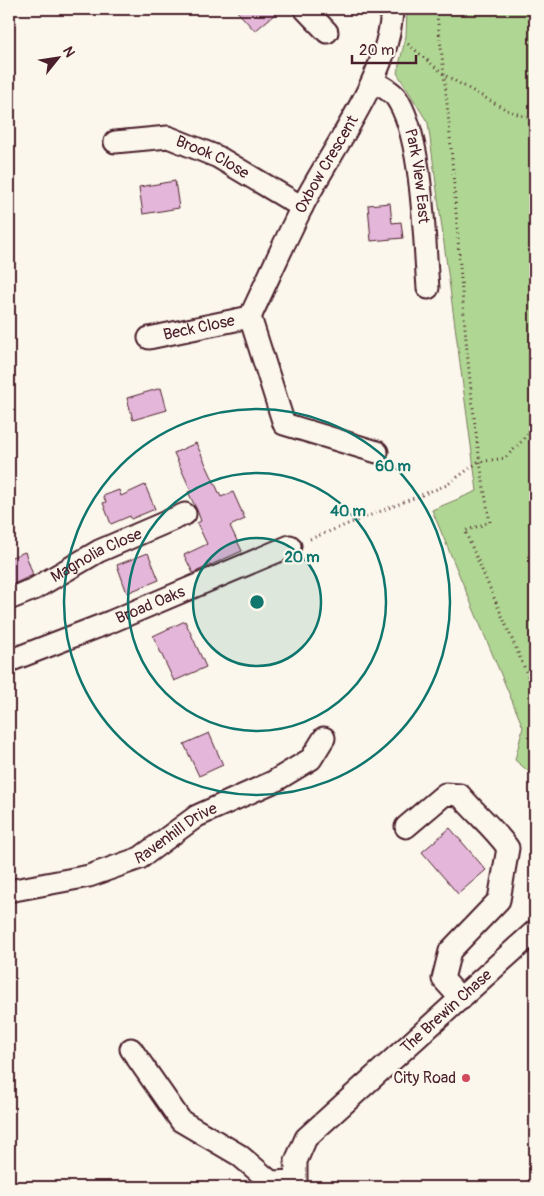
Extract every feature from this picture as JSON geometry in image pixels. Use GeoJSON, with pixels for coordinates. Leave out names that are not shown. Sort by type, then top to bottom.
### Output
{"type":"FeatureCollection","features":[{"type":"Feature","properties":{"kind":"street"},"geometry":{"type":"LineString","coordinates":[[305,9],[328,32]]}},
{"type":"Feature","properties":{"kind":"street","name":"Oxbow Crescent"},"geometry":{"type":"LineString","coordinates":[[250,317],[302,207],[373,81],[391,30],[392,9]]}},
{"type":"Feature","properties":{"kind":"street","name":"Park View East"},"geometry":{"type":"LineString","coordinates":[[373,81],[394,96],[409,126],[417,162],[428,288]]}},
{"type":"Feature","properties":{"kind":"street","name":"Brook Close"},"geometry":{"type":"LineString","coordinates":[[115,142],[168,137],[218,157],[302,207]]}},
{"type":"Feature","properties":{"kind":"street"},"geometry":{"type":"LineString","coordinates":[[250,317],[284,424],[377,452]]}},
{"type":"Feature","properties":{"kind":"street","name":"Beck Close"},"geometry":{"type":"LineString","coordinates":[[149,338],[250,317]]}},
{"type":"Feature","properties":{"kind":"street","name":"Magnolia Close"},"geometry":{"type":"LineString","coordinates":[[9,599],[34,589],[98,550],[185,514]]}},
{"type":"Feature","properties":{"kind":"street","name":"Broad Oaks"},"geometry":{"type":"LineString","coordinates":[[9,661],[110,622],[290,546]]}},
{"type":"Feature","properties":{"kind":"street","name":"Ravenhill Drive"},"geometry":{"type":"LineString","coordinates":[[9,891],[89,876],[140,858],[198,816],[273,782],[311,758],[324,738]]}},
{"type":"Feature","properties":{"kind":"street"},"geometry":{"type":"LineString","coordinates":[[406,827],[445,794],[460,795],[479,817],[496,831],[508,848],[499,900],[450,951],[443,979],[461,999]]}},
{"type":"Feature","properties":{"kind":"street","name":"The Brewin Chase"},"geometry":{"type":"LineString","coordinates":[[296,1184],[296,1161],[306,1138],[535,931]]}},
{"type":"Feature","properties":{"kind":"street"},"geometry":{"type":"LineString","coordinates":[[130,1049],[181,1121],[239,1154],[271,1182],[296,1184]]}},
{"type":"Feature","properties":{"kind":"path"},"geometry":{"type":"LineString","coordinates":[[436,9],[446,76],[460,282],[478,462],[490,522],[465,530],[535,692]]}},
{"type":"Feature","properties":{"kind":"path"},"geometry":{"type":"LineString","coordinates":[[391,30],[446,76],[509,111],[535,120]]}},
{"type":"Feature","properties":{"kind":"path"},"geometry":{"type":"LineString","coordinates":[[290,546],[447,485],[478,462],[505,458],[523,440],[535,418]]}},
{"type":"Feature","properties":{"kind":"green space"},"geometry":{"type":"Polygon","coordinates":[[[407,9],[535,9],[535,777],[515,760],[523,727],[432,510],[477,491],[428,123],[397,73],[406,36],[407,9]]]}},
{"type":"Feature","properties":{"kind":"building"},"geometry":{"type":"Polygon","coordinates":[[[235,9],[281,9],[255,31],[235,9]]]}},
{"type":"Feature","properties":{"kind":"building"},"geometry":{"type":"Polygon","coordinates":[[[175,181],[179,208],[143,214],[139,187],[175,181]]]}},
{"type":"Feature","properties":{"kind":"building"},"geometry":{"type":"Polygon","coordinates":[[[390,203],[392,223],[401,222],[403,238],[371,241],[368,205],[390,203]]]}},
{"type":"Feature","properties":{"kind":"building"},"geometry":{"type":"Polygon","coordinates":[[[161,388],[167,410],[133,420],[127,398],[161,388]]]}},
{"type":"Feature","properties":{"kind":"building"},"geometry":{"type":"Polygon","coordinates":[[[196,443],[221,497],[233,492],[245,519],[230,526],[242,551],[193,573],[184,555],[207,544],[197,523],[201,521],[188,492],[191,491],[174,453],[196,443]]]}},
{"type":"Feature","properties":{"kind":"building"},"geometry":{"type":"Polygon","coordinates":[[[145,485],[155,509],[131,519],[130,516],[111,524],[103,503],[106,502],[103,496],[119,490],[121,496],[145,485]]]}},
{"type":"Feature","properties":{"kind":"building"},"geometry":{"type":"Polygon","coordinates":[[[25,552],[33,575],[9,586],[9,558],[25,552]]]}},
{"type":"Feature","properties":{"kind":"building"},"geometry":{"type":"Polygon","coordinates":[[[148,553],[159,580],[127,593],[117,565],[148,553]]]}},
{"type":"Feature","properties":{"kind":"building"},"geometry":{"type":"Polygon","coordinates":[[[185,621],[206,667],[174,681],[153,636],[185,621]]]}},
{"type":"Feature","properties":{"kind":"building"},"geometry":{"type":"Polygon","coordinates":[[[209,733],[223,765],[199,776],[184,744],[209,733]]]}},
{"type":"Feature","properties":{"kind":"building"},"geometry":{"type":"Polygon","coordinates":[[[450,828],[486,870],[458,894],[422,852],[450,828]]]}},
{"type":"Feature","properties":{"kind":"place","name":"City Road"},"geometry":{"type":"Point","coordinates":[466,1078]}}]}
